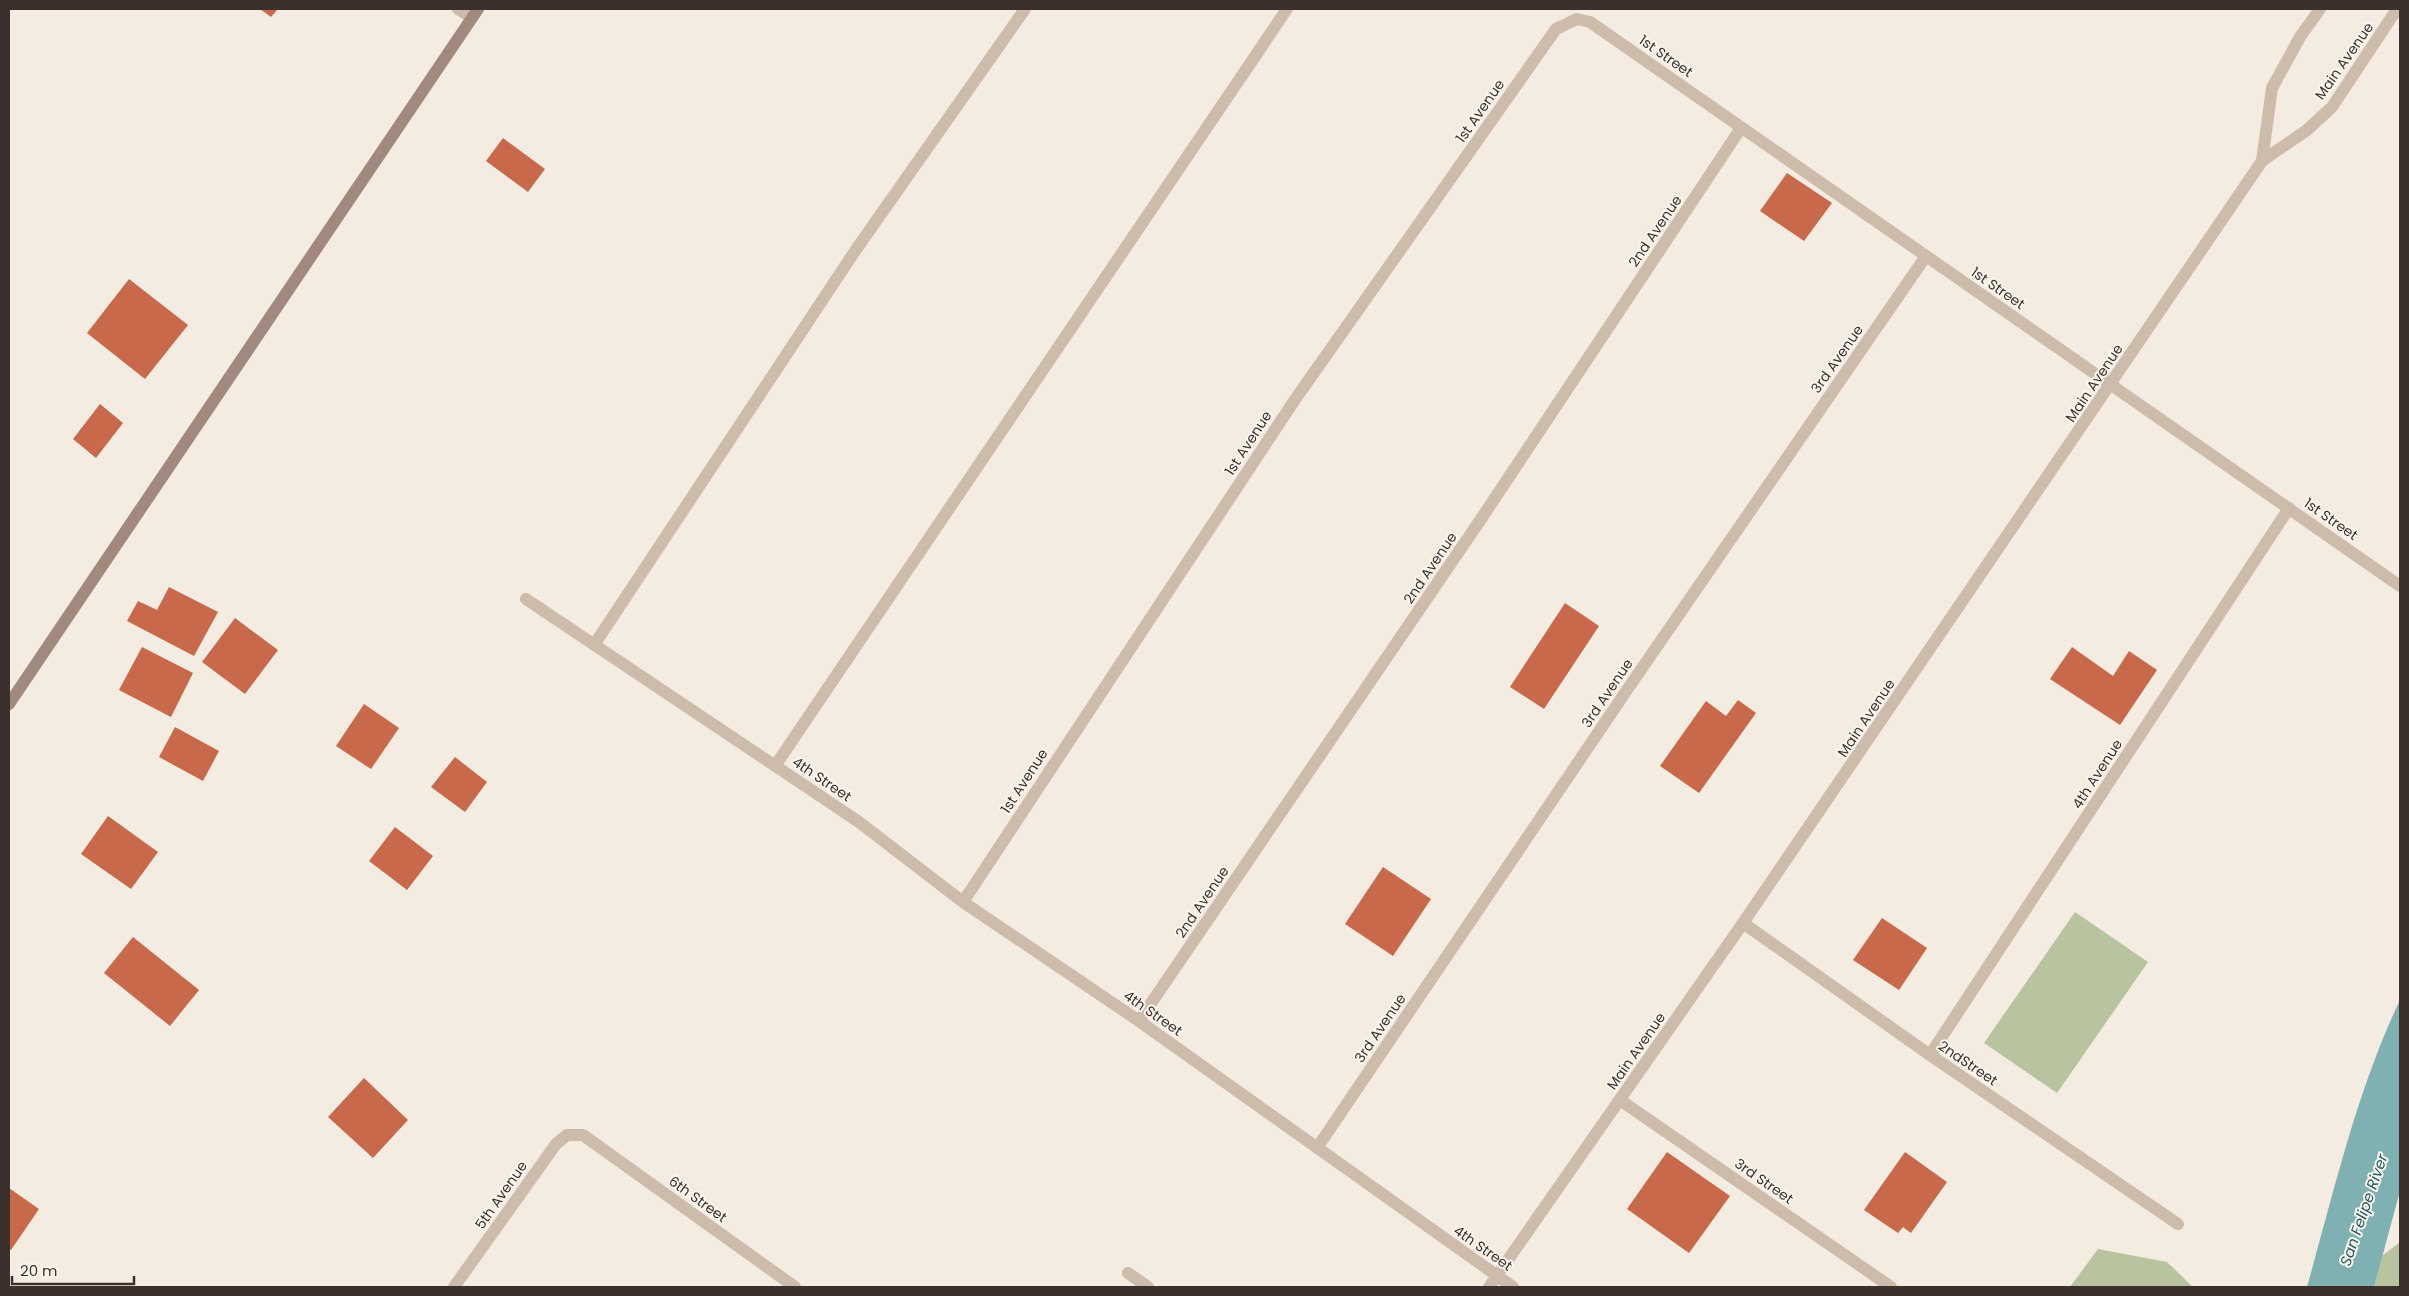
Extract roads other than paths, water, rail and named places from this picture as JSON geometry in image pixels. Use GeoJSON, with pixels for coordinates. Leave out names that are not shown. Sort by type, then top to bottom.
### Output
{"type":"FeatureCollection","features":[{"type":"Feature","properties":{"kind":"main road"},"geometry":{"type":"LineString","coordinates":[[9,704],[475,13]]}},
{"type":"Feature","properties":{"kind":"street"},"geometry":{"type":"LineString","coordinates":[[458,9],[475,13]]}},
{"type":"Feature","properties":{"kind":"street"},"geometry":{"type":"LineString","coordinates":[[594,645],[855,252],[1025,9]]}},
{"type":"Feature","properties":{"kind":"street"},"geometry":{"type":"LineString","coordinates":[[774,766],[1287,9]]}},
{"type":"Feature","properties":{"kind":"street","name":"Main Avenue"},"geometry":{"type":"LineString","coordinates":[[2262,161],[2272,88],[2300,37],[2320,9]]}},
{"type":"Feature","properties":{"kind":"street","name":"Main Avenue"},"geometry":{"type":"LineString","coordinates":[[1489,1287],[1743,923],[2262,161],[2307,130],[2332,107],[2397,9]]}},
{"type":"Feature","properties":{"kind":"street","name":"1st Street"},"geometry":{"type":"LineString","coordinates":[[1577,19],[1590,22],[2400,586]]}},
{"type":"Feature","properties":{"kind":"street","name":"1st Avenue"},"geometry":{"type":"LineString","coordinates":[[963,902],[1294,400],[1556,29],[1577,19]]}},
{"type":"Feature","properties":{"kind":"street","name":"2nd Avenue"},"geometry":{"type":"LineString","coordinates":[[1139,1021],[1481,519],[1741,128]]}},
{"type":"Feature","properties":{"kind":"street","name":"3rd Avenue"},"geometry":{"type":"LineString","coordinates":[[1317,1148],[1629,687],[1926,256]]}},
{"type":"Feature","properties":{"kind":"street","name":"4th Avenue"},"geometry":{"type":"LineString","coordinates":[[1930,1055],[2289,508]]}},
{"type":"Feature","properties":{"kind":"street","name":"4th Street"},"geometry":{"type":"LineString","coordinates":[[526,599],[859,822],[963,902],[1139,1021],[1513,1287]]}},
{"type":"Feature","properties":{"kind":"street","name":"2ndStreet"},"geometry":{"type":"LineString","coordinates":[[1743,923],[1930,1055],[2178,1224]]}},
{"type":"Feature","properties":{"kind":"street","name":"3rd Street"},"geometry":{"type":"LineString","coordinates":[[1620,1100],[1891,1287]]}},
{"type":"Feature","properties":{"kind":"street","name":"5th Avenue"},"geometry":{"type":"LineString","coordinates":[[454,1287],[556,1144],[567,1135],[583,1135]]}},
{"type":"Feature","properties":{"kind":"street","name":"6th Street"},"geometry":{"type":"LineString","coordinates":[[583,1135],[795,1287]]}},
{"type":"Feature","properties":{"kind":"street"},"geometry":{"type":"LineString","coordinates":[[1128,1273],[1148,1287]]}},
{"type":"Feature","properties":{"kind":"water","name":"San Felipe River"},"geometry":{"type":"Polygon","coordinates":[[[2400,1000],[2400,1191],[2374,1287],[2307,1287],[2359,1105],[2371,1069],[2400,1000]]]}}]}
